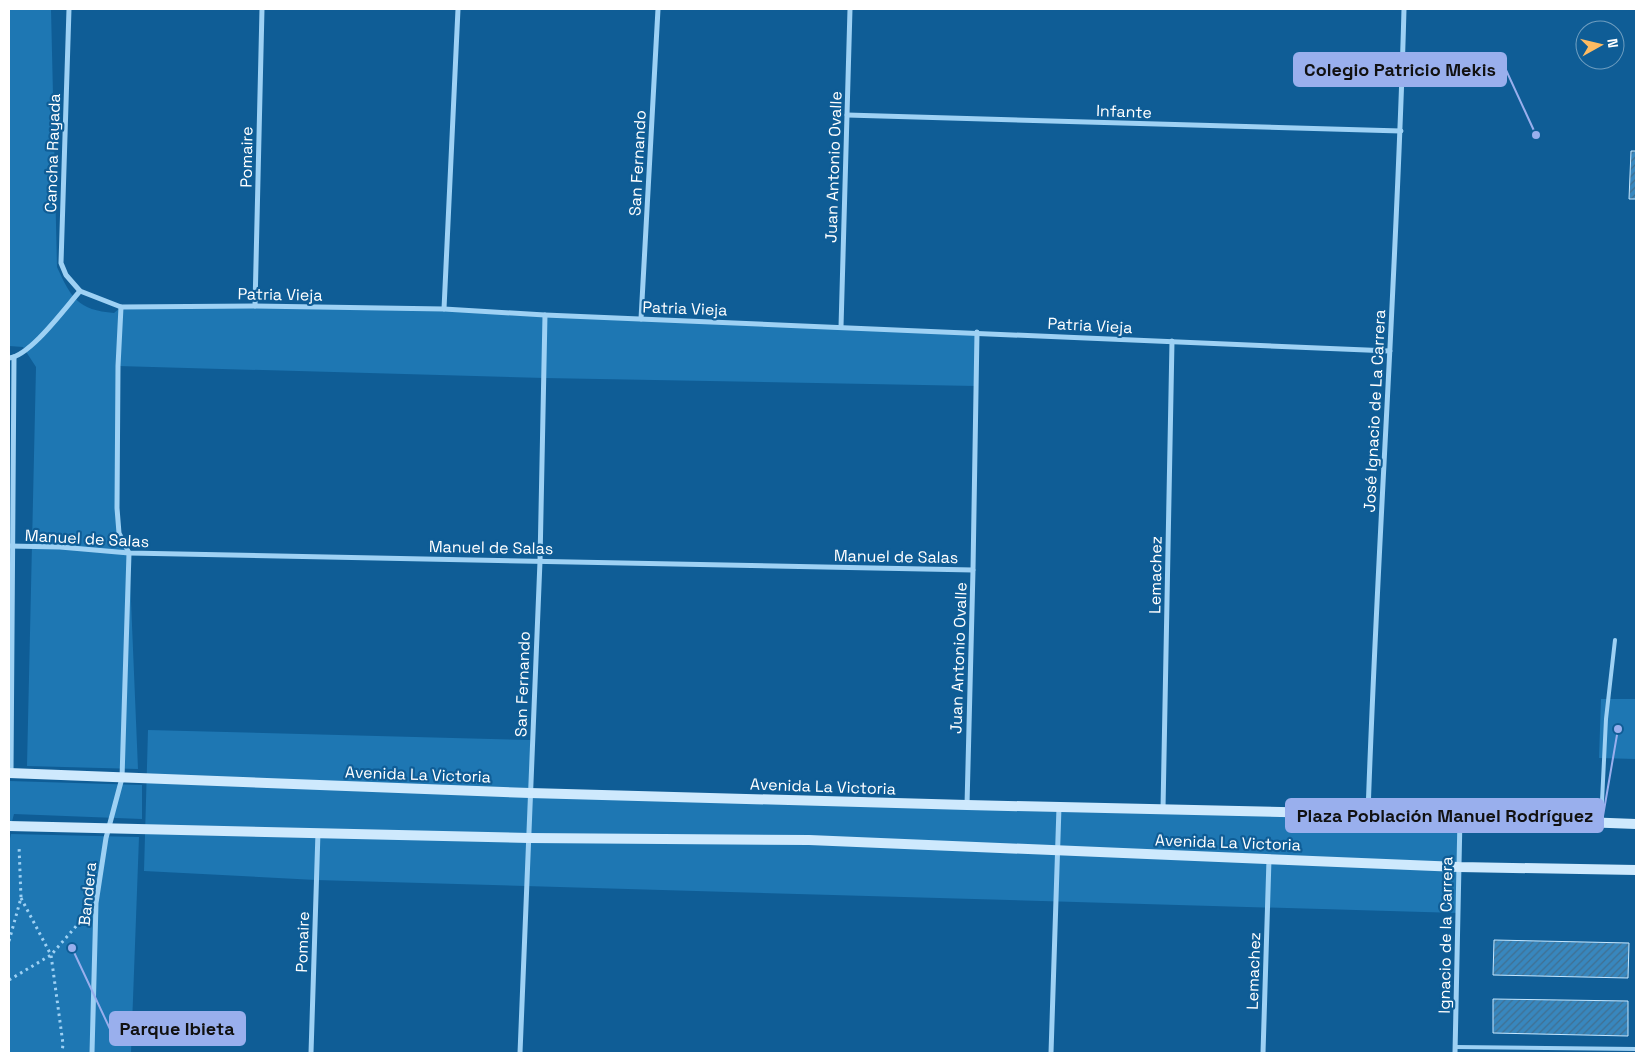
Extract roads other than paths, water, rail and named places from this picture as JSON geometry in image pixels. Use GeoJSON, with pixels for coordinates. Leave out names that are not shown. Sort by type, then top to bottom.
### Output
{"type":"FeatureCollection","features":[{"type":"Feature","properties":{"kind":"main road","name":"Avenida La Victoria"},"geometry":{"type":"LineString","coordinates":[[10,773],[530,793],[1368,814],[1636,824]]}},
{"type":"Feature","properties":{"kind":"main road","name":"Avenida La Victoria"},"geometry":{"type":"LineString","coordinates":[[13,826],[529,838],[810,840],[1459,867],[1636,870]]}},
{"type":"Feature","properties":{"kind":"street","name":"Cancha Rayada"},"geometry":{"type":"LineString","coordinates":[[69,9],[62,263],[66,275],[80,291]]}},
{"type":"Feature","properties":{"kind":"street","name":"Pomaire"},"geometry":{"type":"LineString","coordinates":[[255,306],[262,9]]}},
{"type":"Feature","properties":{"kind":"street"},"geometry":{"type":"LineString","coordinates":[[444,309],[458,9]]}},
{"type":"Feature","properties":{"kind":"street","name":"San Fernando"},"geometry":{"type":"LineString","coordinates":[[641,319],[658,9]]}},
{"type":"Feature","properties":{"kind":"street","name":"Juan Antonio Ovalle"},"geometry":{"type":"LineString","coordinates":[[841,327],[850,9]]}},
{"type":"Feature","properties":{"kind":"street","name":"José Ignacio de La Carrera"},"geometry":{"type":"LineString","coordinates":[[1368,814],[1379,545],[1401,131],[1404,9]]}},
{"type":"Feature","properties":{"kind":"street","name":"Infante"},"geometry":{"type":"LineString","coordinates":[[847,115],[1401,131]]}},
{"type":"Feature","properties":{"kind":"street","name":"Patria Vieja"},"geometry":{"type":"LineString","coordinates":[[80,291],[120,307],[255,306],[444,309],[545,315],[1390,351]]}},
{"type":"Feature","properties":{"kind":"street"},"geometry":{"type":"LineString","coordinates":[[10,773],[11,357],[29,348],[80,291]]}},
{"type":"Feature","properties":{"kind":"street"},"geometry":{"type":"LineString","coordinates":[[120,307],[117,508],[120,533],[129,553]]}},
{"type":"Feature","properties":{"kind":"street","name":"San Fernando"},"geometry":{"type":"LineString","coordinates":[[520,1053],[540,561],[545,315]]}},
{"type":"Feature","properties":{"kind":"street","name":"Juan Antonio Ovalle"},"geometry":{"type":"LineString","coordinates":[[967,805],[977,332]]}},
{"type":"Feature","properties":{"kind":"street","name":"Lemachez"},"geometry":{"type":"LineString","coordinates":[[1163,809],[1172,341]]}},
{"type":"Feature","properties":{"kind":"street","name":"Manuel de Salas"},"geometry":{"type":"LineString","coordinates":[[11,546],[60,547],[129,553],[973,570]]}},
{"type":"Feature","properties":{"kind":"street","name":"Bandera"},"geometry":{"type":"LineString","coordinates":[[92,1053],[96,903],[108,827],[122,778],[129,553]]}},
{"type":"Feature","properties":{"kind":"street"},"geometry":{"type":"LineString","coordinates":[[1051,1053],[1059,807]]}},
{"type":"Feature","properties":{"kind":"street","name":"Ignacio de la Carrera"},"geometry":{"type":"LineString","coordinates":[[1455,1053],[1460,817]]}},
{"type":"Feature","properties":{"kind":"street","name":"Pomaire"},"geometry":{"type":"LineString","coordinates":[[311,1053],[318,832]]}},
{"type":"Feature","properties":{"kind":"street","name":"Lemachez"},"geometry":{"type":"LineString","coordinates":[[1263,1053],[1269,859]]}},
{"type":"Feature","properties":{"kind":"lane"},"geometry":{"type":"LineString","coordinates":[[1601,822],[1606,719],[1615,640]]}},
{"type":"Feature","properties":{"kind":"lane"},"geometry":{"type":"LineString","coordinates":[[1455,1047],[1636,1049]]}},
{"type":"Feature","properties":{"kind":"place","name":"Colegio Patricio Mekis"},"geometry":{"type":"Point","coordinates":[1536,135]}},
{"type":"Feature","properties":{"kind":"place","name":"Plaza Población Manuel Rodríguez"},"geometry":{"type":"Point","coordinates":[1618,729]}},
{"type":"Feature","properties":{"kind":"place","name":"Parque Ibieta"},"geometry":{"type":"Point","coordinates":[72,948]}}]}
